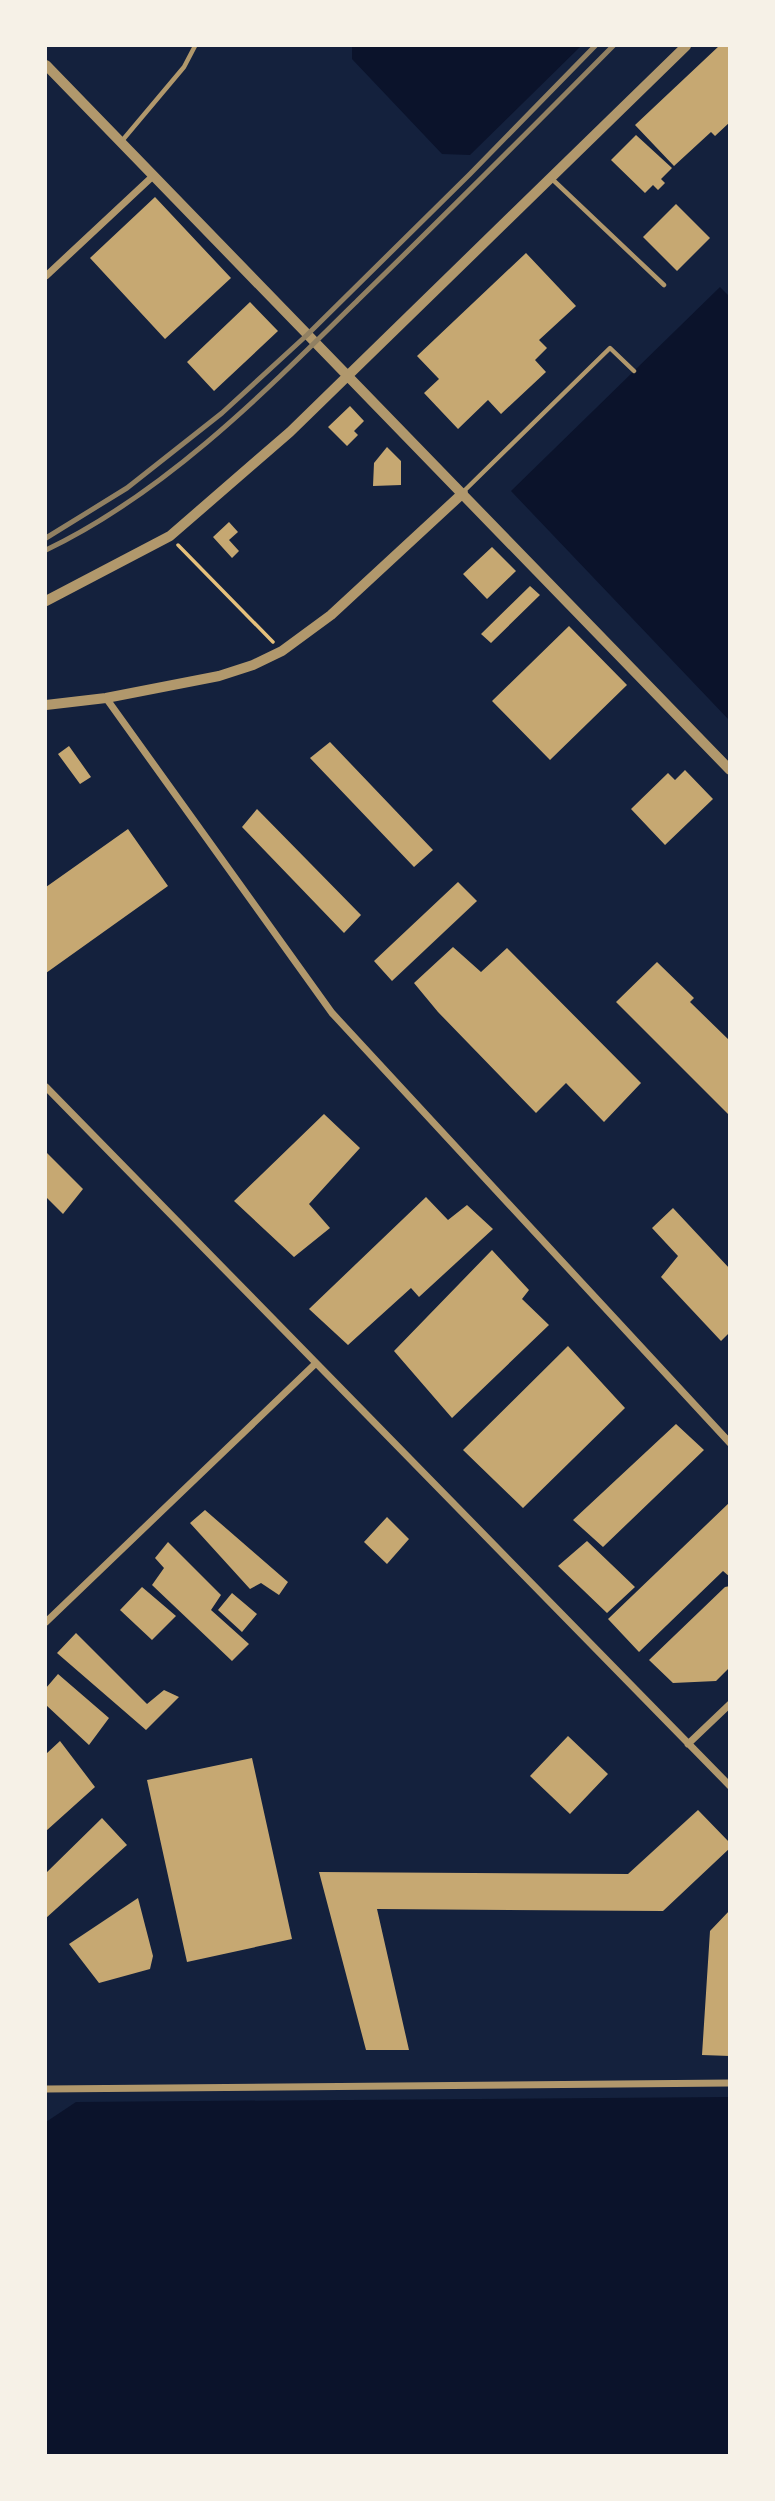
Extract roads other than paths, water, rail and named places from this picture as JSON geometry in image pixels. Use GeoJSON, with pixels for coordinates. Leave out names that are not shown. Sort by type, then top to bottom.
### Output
{"type":"FeatureCollection","features":[{"type":"Feature","properties":{"kind":"street"},"geometry":{"type":"LineString","coordinates":[[46,601],[170,536],[290,432],[686,46]]}},
{"type":"Feature","properties":{"kind":"street"},"geometry":{"type":"LineString","coordinates":[[46,65],[730,769]]}},
{"type":"Feature","properties":{"kind":"street"},"geometry":{"type":"LineString","coordinates":[[46,276],[153,177]]}},
{"type":"Feature","properties":{"kind":"street"},"geometry":{"type":"LineString","coordinates":[[46,705],[106,698],[219,676],[253,665],[282,651],[331,615],[463,493]]}},
{"type":"Feature","properties":{"kind":"street"},"geometry":{"type":"LineString","coordinates":[[106,698],[332,1013],[730,1443]]}},
{"type":"Feature","properties":{"kind":"street"},"geometry":{"type":"LineString","coordinates":[[46,1087],[730,1786]]}},
{"type":"Feature","properties":{"kind":"street"},"geometry":{"type":"LineString","coordinates":[[46,1622],[315,1363]]}},
{"type":"Feature","properties":{"kind":"street"},"geometry":{"type":"LineString","coordinates":[[688,1744],[730,1704]]}},
{"type":"Feature","properties":{"kind":"street"},"geometry":{"type":"LineString","coordinates":[[46,2089],[730,2083]]}},
{"type":"Feature","properties":{"kind":"lane"},"geometry":{"type":"LineString","coordinates":[[121,143],[184,67],[195,46]]}},
{"type":"Feature","properties":{"kind":"lane"},"geometry":{"type":"LineString","coordinates":[[550,177],[664,285]]}},
{"type":"Feature","properties":{"kind":"lane"},"geometry":{"type":"LineString","coordinates":[[463,493],[610,348],[634,371]]}},
{"type":"Feature","properties":{"kind":"water"},"geometry":{"type":"Polygon","coordinates":[[[352,46],[581,46],[470,155],[442,154],[352,59],[352,46]]]}},
{"type":"Feature","properties":{"kind":"water"},"geometry":{"type":"Polygon","coordinates":[[[720,287],[730,297],[729,720],[511,491],[720,287]]]}},
{"type":"Feature","properties":{"kind":"water"},"geometry":{"type":"Polygon","coordinates":[[[729,2097],[729,2455],[46,2455],[46,2122],[76,2102],[729,2097]]]}},
{"type":"Feature","properties":{"kind":"railway"},"geometry":{"type":"LineString","coordinates":[[46,538],[127,488],[222,413],[307,335],[595,46]]}},
{"type":"Feature","properties":{"kind":"railway"},"geometry":{"type":"LineString","coordinates":[[46,550],[90,527],[132,500],[250,405],[613,46]]}}]}
